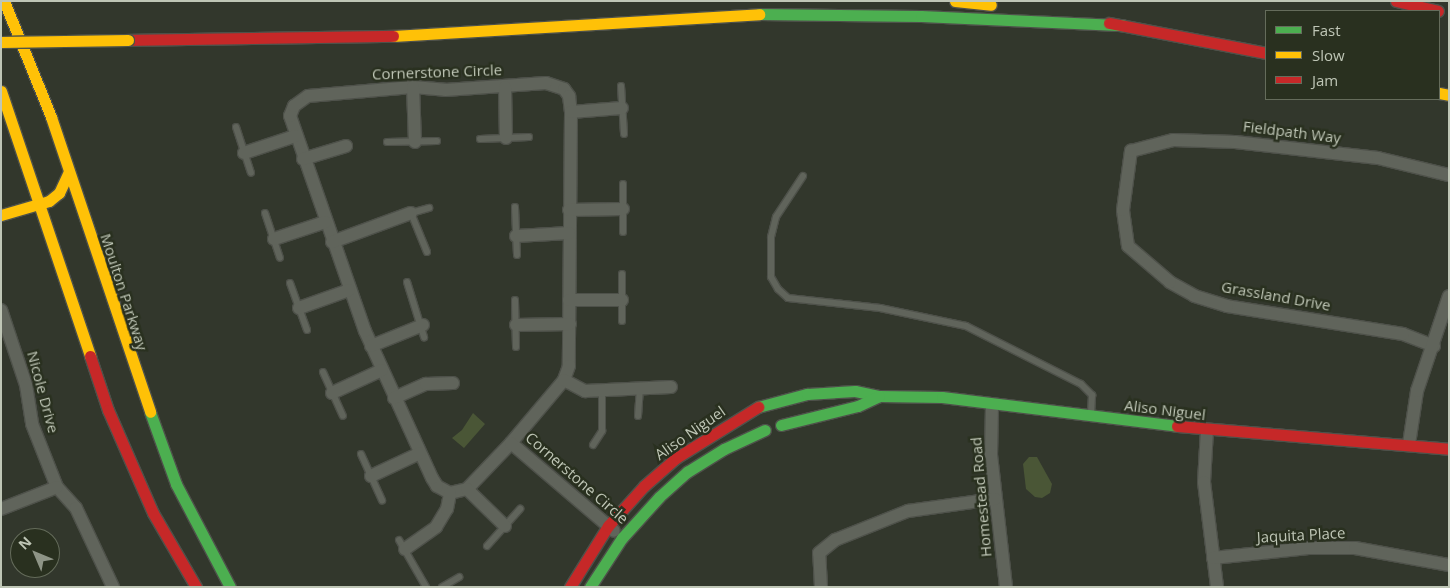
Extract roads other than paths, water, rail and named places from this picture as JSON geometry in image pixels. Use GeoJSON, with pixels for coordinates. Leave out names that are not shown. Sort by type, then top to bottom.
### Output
{"type":"FeatureCollection","features":[{"type":"Feature","properties":{"kind":"main road","name":"Moulton Parkway"},"geometry":{"type":"LineString","coordinates":[[4,1],[33,68],[156,434],[181,492],[230,587]]}},
{"type":"Feature","properties":{"kind":"main road"},"geometry":{"type":"LineString","coordinates":[[954,1],[1007,7],[1123,25],[1265,53]]}},
{"type":"Feature","properties":{"kind":"main road"},"geometry":{"type":"LineString","coordinates":[[1396,1],[1435,10]]}},
{"type":"Feature","properties":{"kind":"main road"},"geometry":{"type":"LineString","coordinates":[[1,42],[358,38],[735,14],[921,16],[1123,25]]}},
{"type":"Feature","properties":{"kind":"main road"},"geometry":{"type":"LineString","coordinates":[[1,91],[108,410],[153,513],[196,587]]}},
{"type":"Feature","properties":{"kind":"main road"},"geometry":{"type":"LineString","coordinates":[[1,215],[39,206],[59,193],[69,172]]}},
{"type":"Feature","properties":{"kind":"main road","name":"Aliso Niguel"},"geometry":{"type":"LineString","coordinates":[[570,587],[608,526],[644,486],[676,458],[757,407],[788,401],[854,391],[879,396],[942,397],[1207,430],[1409,444],[1449,449]]}},
{"type":"Feature","properties":{"kind":"main road","name":"Aliso Niguel"},"geometry":{"type":"LineString","coordinates":[[781,425],[792,417],[858,406],[879,396]]}},
{"type":"Feature","properties":{"kind":"main road","name":"Aliso Niguel"},"geometry":{"type":"LineString","coordinates":[[590,587],[622,538],[687,472],[724,449],[766,430]]}},
{"type":"Feature","properties":{"kind":"main road"},"geometry":{"type":"LineString","coordinates":[[676,458],[687,472]]}},
{"type":"Feature","properties":{"kind":"street","name":"Cornerstone Circle"},"geometry":{"type":"LineString","coordinates":[[450,493],[437,486],[420,453],[371,346],[349,290],[295,136],[290,116],[294,106],[308,96],[413,87],[445,90],[555,84],[569,96],[571,112],[569,366],[564,380],[511,443],[467,489]]}},
{"type":"Feature","properties":{"kind":"street"},"geometry":{"type":"LineString","coordinates":[[413,87],[415,142]]}},
{"type":"Feature","properties":{"kind":"street"},"geometry":{"type":"LineString","coordinates":[[504,87],[506,138]]}},
{"type":"Feature","properties":{"kind":"street"},"geometry":{"type":"LineString","coordinates":[[571,112],[622,108]]}},
{"type":"Feature","properties":{"kind":"street"},"geometry":{"type":"LineString","coordinates":[[244,153],[295,136]]}},
{"type":"Feature","properties":{"kind":"street","name":"Fieldpath Way"},"geometry":{"type":"LineString","coordinates":[[1128,246],[1124,210],[1131,150],[1173,140],[1235,142],[1378,158],[1449,175]]}},
{"type":"Feature","properties":{"kind":"street"},"geometry":{"type":"LineString","coordinates":[[303,159],[346,146]]}},
{"type":"Feature","properties":{"kind":"street"},"geometry":{"type":"LineString","coordinates":[[569,210],[623,209]]}},
{"type":"Feature","properties":{"kind":"street"},"geometry":{"type":"LineString","coordinates":[[332,242],[411,213]]}},
{"type":"Feature","properties":{"kind":"street"},"geometry":{"type":"LineString","coordinates":[[274,239],[325,222]]}},
{"type":"Feature","properties":{"kind":"street"},"geometry":{"type":"LineString","coordinates":[[516,236],[569,233]]}},
{"type":"Feature","properties":{"kind":"street","name":"Grassland Drive"},"geometry":{"type":"LineString","coordinates":[[1128,246],[1170,282],[1195,296],[1227,306],[1403,334],[1434,346]]}},
{"type":"Feature","properties":{"kind":"street"},"geometry":{"type":"LineString","coordinates":[[298,308],[349,290]]}},
{"type":"Feature","properties":{"kind":"street"},"geometry":{"type":"LineString","coordinates":[[1409,444],[1417,391],[1434,346],[1449,296]]}},
{"type":"Feature","properties":{"kind":"street"},"geometry":{"type":"LineString","coordinates":[[569,300],[622,300]]}},
{"type":"Feature","properties":{"kind":"street","name":"Nicole Drive"},"geometry":{"type":"LineString","coordinates":[[1,310],[26,385],[32,424],[57,487],[76,508],[113,587]]}},
{"type":"Feature","properties":{"kind":"street"},"geometry":{"type":"LineString","coordinates":[[516,325],[570,324]]}},
{"type":"Feature","properties":{"kind":"street"},"geometry":{"type":"LineString","coordinates":[[371,346],[424,331]]}},
{"type":"Feature","properties":{"kind":"street"},"geometry":{"type":"LineString","coordinates":[[332,393],[382,370]]}},
{"type":"Feature","properties":{"kind":"street"},"geometry":{"type":"LineString","coordinates":[[564,380],[586,391],[671,387]]}},
{"type":"Feature","properties":{"kind":"street"},"geometry":{"type":"LineString","coordinates":[[394,398],[426,384],[453,383]]}},
{"type":"Feature","properties":{"kind":"street","name":"Homestead Road"},"geometry":{"type":"LineString","coordinates":[[992,404],[991,455],[1006,587]]}},
{"type":"Feature","properties":{"kind":"street"},"geometry":{"type":"LineString","coordinates":[[1207,430],[1204,482],[1217,587]]}},
{"type":"Feature","properties":{"kind":"street","name":"Cornerstone Circle"},"geometry":{"type":"LineString","coordinates":[[511,443],[622,538]]}},
{"type":"Feature","properties":{"kind":"street"},"geometry":{"type":"LineString","coordinates":[[371,476],[420,453]]}},
{"type":"Feature","properties":{"kind":"street"},"geometry":{"type":"LineString","coordinates":[[1,509],[57,487]]}},
{"type":"Feature","properties":{"kind":"street"},"geometry":{"type":"LineString","coordinates":[[402,544],[436,527],[447,509],[450,493],[467,489],[505,526]]}},
{"type":"Feature","properties":{"kind":"street"},"geometry":{"type":"LineString","coordinates":[[821,587],[818,553],[835,540],[908,511],[995,499]]}},
{"type":"Feature","properties":{"kind":"street","name":"Jaquita Place"},"geometry":{"type":"LineString","coordinates":[[1213,558],[1308,548],[1355,548],[1449,565]]}},
{"type":"Feature","properties":{"kind":"lane"},"geometry":{"type":"LineString","coordinates":[[620,86],[624,134]]}},
{"type":"Feature","properties":{"kind":"lane"},"geometry":{"type":"LineString","coordinates":[[236,127],[251,173]]}},
{"type":"Feature","properties":{"kind":"lane"},"geometry":{"type":"LineString","coordinates":[[480,139],[529,138]]}},
{"type":"Feature","properties":{"kind":"lane"},"geometry":{"type":"LineString","coordinates":[[387,142],[437,141]]}},
{"type":"Feature","properties":{"kind":"lane"},"geometry":{"type":"LineString","coordinates":[[803,176],[776,217],[771,237],[771,277],[778,289],[788,298],[880,308],[966,326],[1081,384],[1092,395],[1090,416]]}},
{"type":"Feature","properties":{"kind":"lane"},"geometry":{"type":"LineString","coordinates":[[623,184],[623,232]]}},
{"type":"Feature","properties":{"kind":"lane"},"geometry":{"type":"LineString","coordinates":[[515,207],[516,255]]}},
{"type":"Feature","properties":{"kind":"lane"},"geometry":{"type":"LineString","coordinates":[[427,252],[411,213],[429,208]]}},
{"type":"Feature","properties":{"kind":"lane"},"geometry":{"type":"LineString","coordinates":[[265,214],[280,258]]}},
{"type":"Feature","properties":{"kind":"lane"},"geometry":{"type":"LineString","coordinates":[[622,274],[622,321]]}},
{"type":"Feature","properties":{"kind":"lane"},"geometry":{"type":"LineString","coordinates":[[407,282],[424,331]]}},
{"type":"Feature","properties":{"kind":"lane"},"geometry":{"type":"LineString","coordinates":[[290,283],[306,330]]}},
{"type":"Feature","properties":{"kind":"lane"},"geometry":{"type":"LineString","coordinates":[[515,300],[516,347]]}},
{"type":"Feature","properties":{"kind":"lane"},"geometry":{"type":"LineString","coordinates":[[323,372],[343,416]]}},
{"type":"Feature","properties":{"kind":"lane"},"geometry":{"type":"LineString","coordinates":[[638,416],[642,402],[640,389]]}},
{"type":"Feature","properties":{"kind":"lane"},"geometry":{"type":"LineString","coordinates":[[593,446],[602,431],[602,391]]}},
{"type":"Feature","properties":{"kind":"lane"},"geometry":{"type":"LineString","coordinates":[[361,454],[382,500]]}},
{"type":"Feature","properties":{"kind":"lane"},"geometry":{"type":"LineString","coordinates":[[487,546],[520,509]]}},
{"type":"Feature","properties":{"kind":"lane"},"geometry":{"type":"LineString","coordinates":[[402,544],[426,587]]}},
{"type":"Feature","properties":{"kind":"lane"},"geometry":{"type":"LineString","coordinates":[[442,587],[459,577]]}}]}
